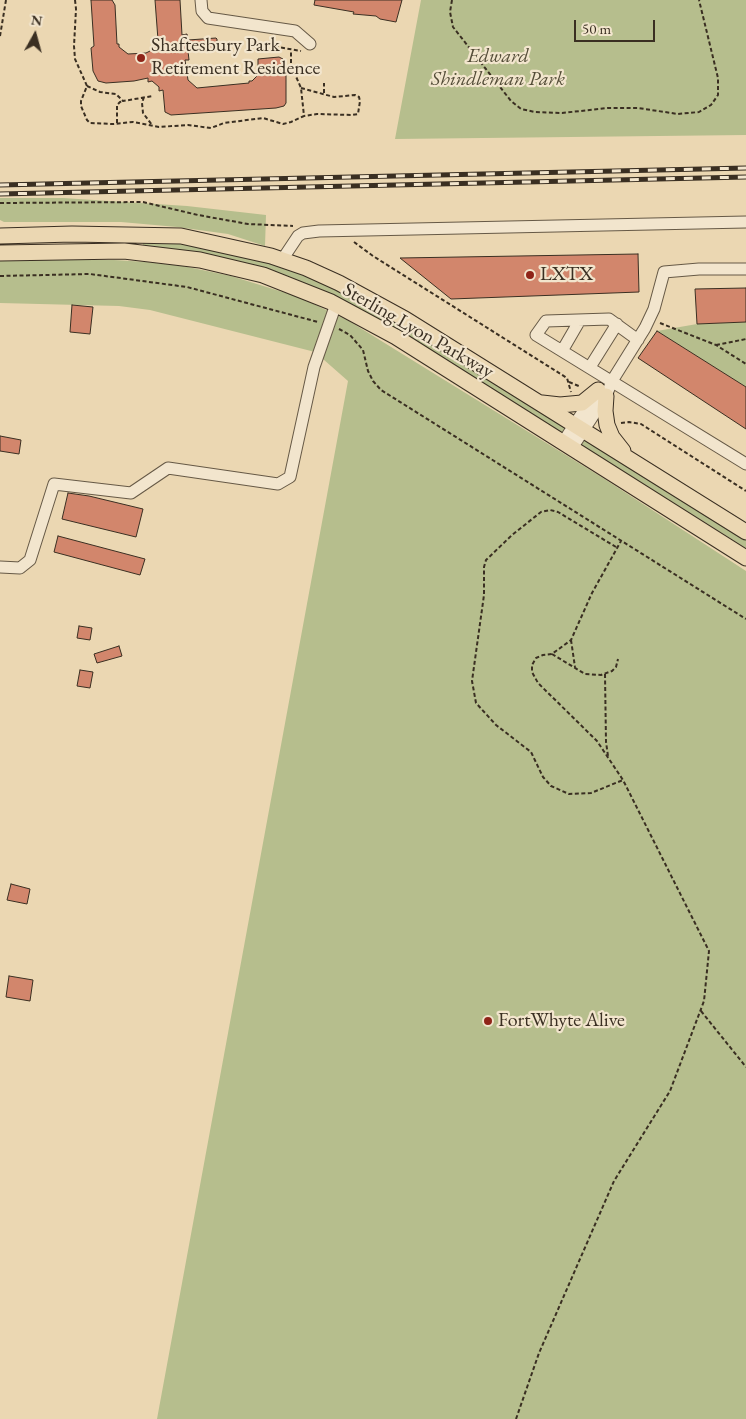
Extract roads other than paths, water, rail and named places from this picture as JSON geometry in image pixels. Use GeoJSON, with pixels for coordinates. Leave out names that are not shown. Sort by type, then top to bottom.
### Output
{"type":"FeatureCollection","features":[{"type":"Feature","properties":{"kind":"main road"},"geometry":{"type":"LineString","coordinates":[[0,227],[72,234]]}},
{"type":"Feature","properties":{"kind":"main road","name":"Sterling Lyon Parkway"},"geometry":{"type":"LineString","coordinates":[[0,236],[72,234],[181,236],[204,240],[306,268],[339,283],[405,319],[746,532]]}},
{"type":"Feature","properties":{"kind":"main road","name":"Sterling Lyon Parkway"},"geometry":{"type":"LineString","coordinates":[[0,253],[124,251],[200,260],[263,275],[336,304],[396,337],[746,558]]}},
{"type":"Feature","properties":{"kind":"main road"},"geometry":{"type":"LineString","coordinates":[[538,402],[573,404],[602,393],[607,425],[612,437],[628,458]]}},
{"type":"Feature","properties":{"kind":"lane"},"geometry":{"type":"LineString","coordinates":[[201,0],[202,11],[208,18],[295,31],[306,48]]}},
{"type":"Feature","properties":{"kind":"lane"},"geometry":{"type":"LineString","coordinates":[[282,260],[298,236],[303,233],[333,230],[746,222]]}},
{"type":"Feature","properties":{"kind":"lane"},"geometry":{"type":"LineString","coordinates":[[568,445],[638,340],[654,308],[664,272],[699,269],[746,269]]}},
{"type":"Feature","properties":{"kind":"lane"},"geometry":{"type":"LineString","coordinates":[[0,567],[20,568],[30,560],[54,484],[132,493],[168,468],[278,484],[290,477],[314,367],[336,304]]}},
{"type":"Feature","properties":{"kind":"lane"},"geometry":{"type":"LineString","coordinates":[[638,340],[609,319],[546,320],[536,335],[746,464]]}},
{"type":"Feature","properties":{"kind":"lane"},"geometry":{"type":"LineString","coordinates":[[562,351],[580,320]]}},
{"type":"Feature","properties":{"kind":"lane"},"geometry":{"type":"LineString","coordinates":[[590,367],[617,324]]}},
{"type":"Feature","properties":{"kind":"railway"},"geometry":{"type":"LineString","coordinates":[[0,185],[746,168]]}},
{"type":"Feature","properties":{"kind":"railway"},"geometry":{"type":"LineString","coordinates":[[0,194],[746,177]]}},
{"type":"Feature","properties":{"kind":"place","name":"Shaftesbury Park Retirement Residence"},"geometry":{"type":"Point","coordinates":[141,58]}},
{"type":"Feature","properties":{"kind":"place","name":"LXTX"},"geometry":{"type":"Point","coordinates":[530,275]}},
{"type":"Feature","properties":{"kind":"place","name":"FortWhyte Alive"},"geometry":{"type":"Point","coordinates":[488,1021]}},
{"type":"Feature","properties":{"kind":"park label","name":"Edward Shindleman Park"},"geometry":{"type":"Point","coordinates":[498,68]}}]}
